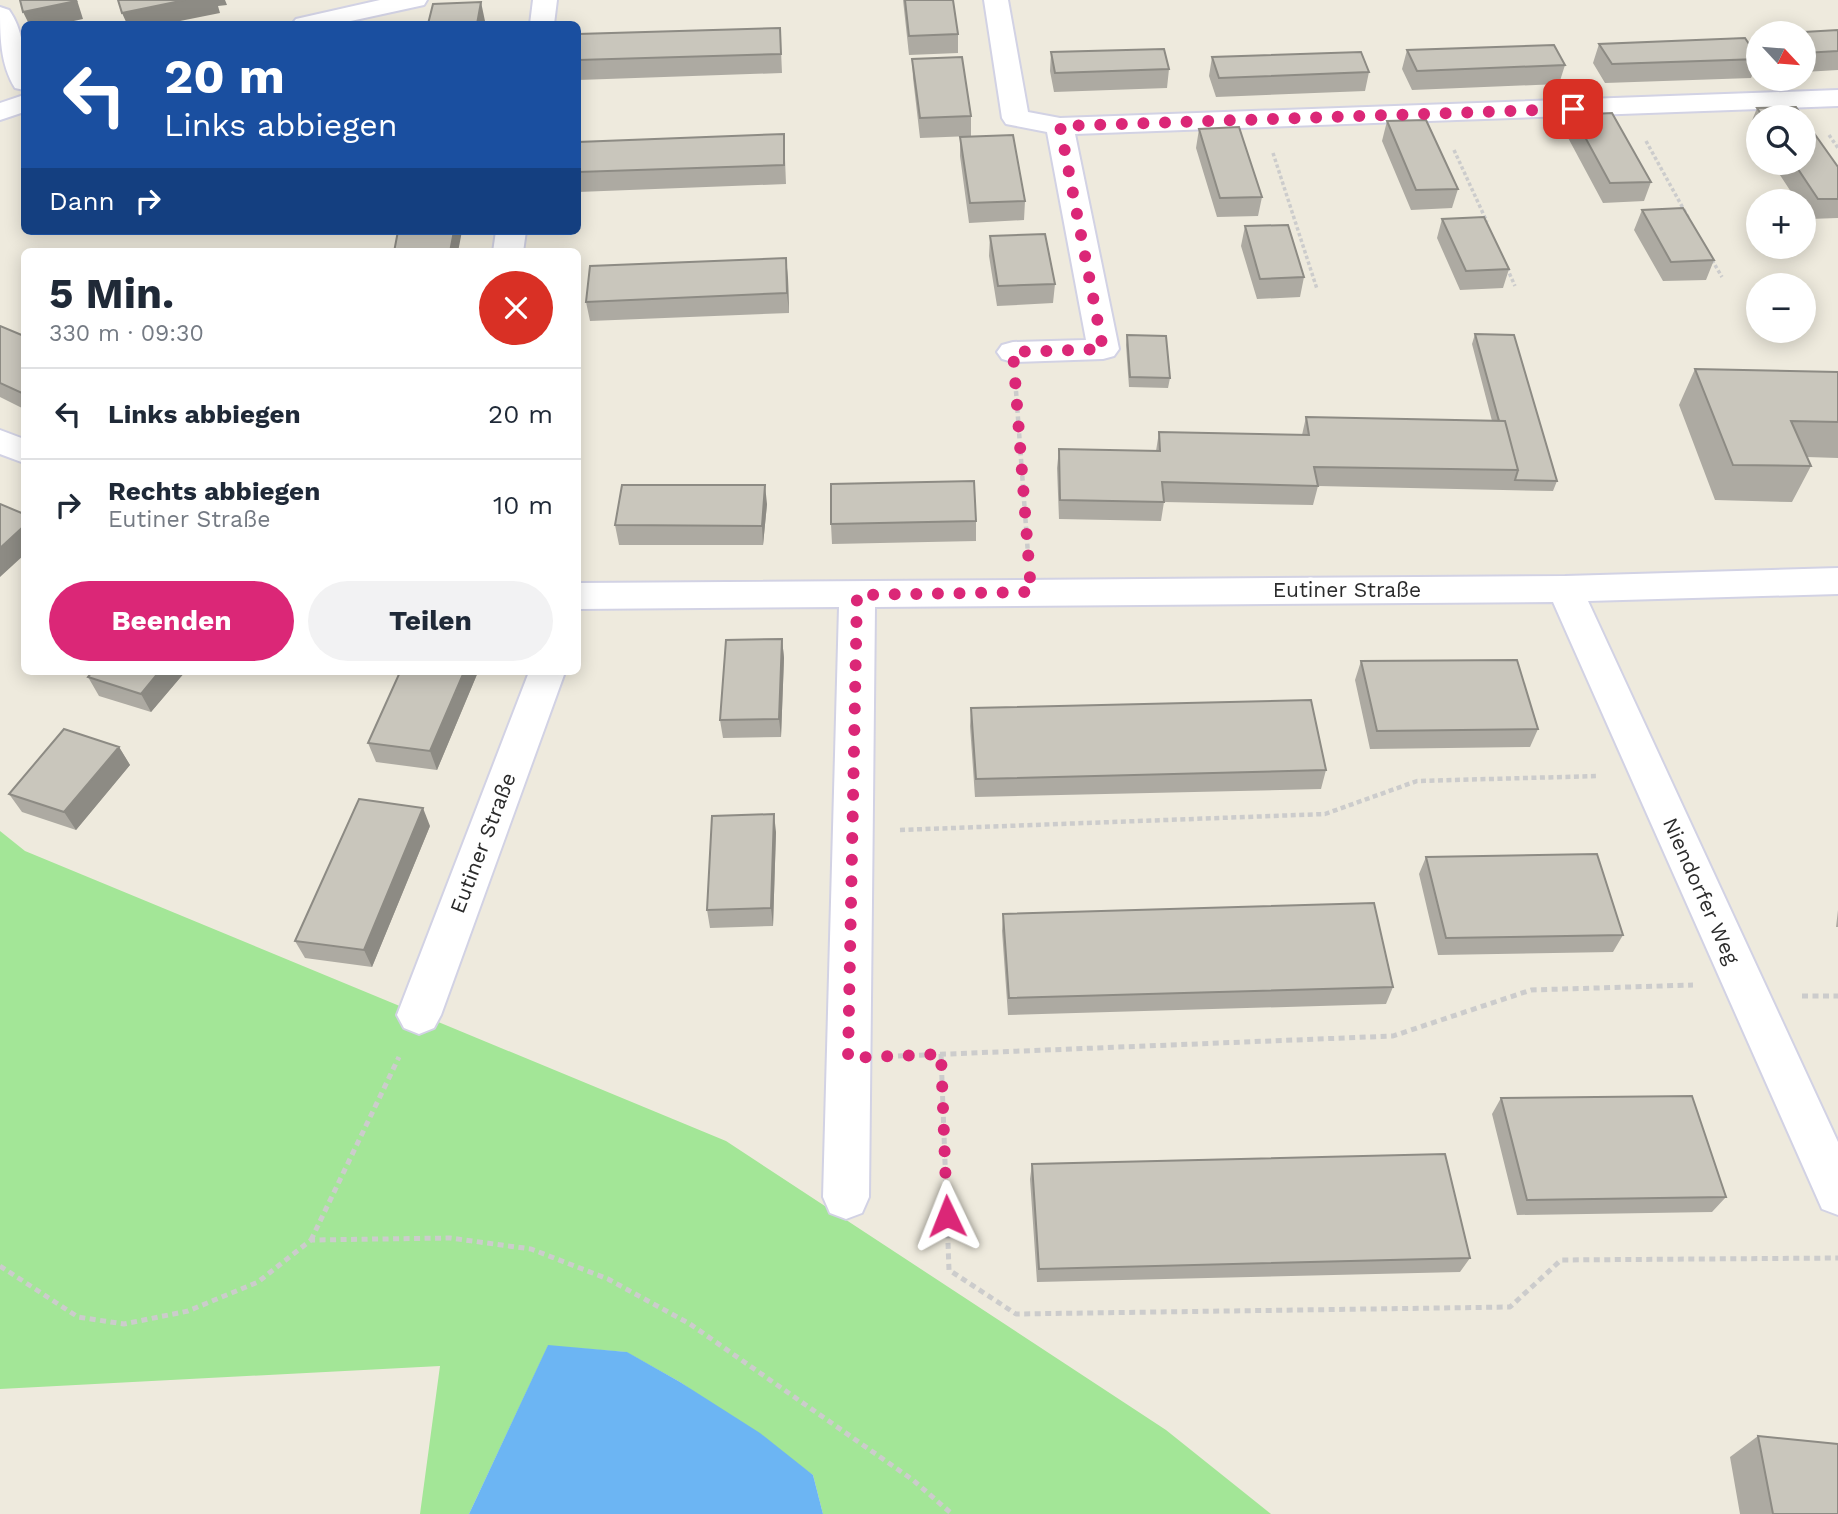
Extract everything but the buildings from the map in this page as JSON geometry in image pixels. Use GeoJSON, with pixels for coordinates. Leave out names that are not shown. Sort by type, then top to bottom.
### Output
{"type":"FeatureCollection","features":[{"type":"Feature","properties":{"kind":"street"},"geometry":{"type":"LineString","coordinates":[[319,21],[415,0]]}},
{"type":"Feature","properties":{"kind":"street"},"geometry":{"type":"LineString","coordinates":[[542,21],[545,0]]}},
{"type":"Feature","properties":{"kind":"street"},"geometry":{"type":"LineString","coordinates":[[996,0],[1016,118],[1060,126],[1838,98]]}},
{"type":"Feature","properties":{"kind":"street"},"geometry":{"type":"LineString","coordinates":[[0,15],[21,74]]}},
{"type":"Feature","properties":{"kind":"street"},"geometry":{"type":"LineString","coordinates":[[0,112],[21,104]]}},
{"type":"Feature","properties":{"kind":"street"},"geometry":{"type":"LineString","coordinates":[[1013,352],[1103,349],[1060,126]]}},
{"type":"Feature","properties":{"kind":"street"},"geometry":{"type":"LineString","coordinates":[[0,441],[21,451]]}},
{"type":"Feature","properties":{"kind":"street","name":"Eutiner Straße"},"geometry":{"type":"LineString","coordinates":[[581,596],[1565,589],[1838,581]]}},
{"type":"Feature","properties":{"kind":"street","name":"Niendorfer Weg"},"geometry":{"type":"LineString","coordinates":[[1565,589],[1838,1193]]}},
{"type":"Feature","properties":{"kind":"street"},"geometry":{"type":"LineString","coordinates":[[846,1197],[857,595]]}},
{"type":"Feature","properties":{"kind":"street","name":"Eutiner Straße"},"geometry":{"type":"LineString","coordinates":[[419,1015],[546,675]]}},
{"type":"Feature","properties":{"kind":"path"},"geometry":{"type":"LineString","coordinates":[[1627,107],[1695,229]]}},
{"type":"Feature","properties":{"kind":"path"},"geometry":{"type":"LineString","coordinates":[[1438,114],[1488,225]]}},
{"type":"Feature","properties":{"kind":"path"},"geometry":{"type":"LineString","coordinates":[[1262,120],[1317,289]]}},
{"type":"Feature","properties":{"kind":"path"},"geometry":{"type":"LineString","coordinates":[[1709,253],[1722,277]]}},
{"type":"Feature","properties":{"kind":"path"},"geometry":{"type":"LineString","coordinates":[[1504,262],[1515,286]]}},
{"type":"Feature","properties":{"kind":"path"},"geometry":{"type":"LineString","coordinates":[[1013,352],[1031,592]]}},
{"type":"Feature","properties":{"kind":"path"},"geometry":{"type":"LineString","coordinates":[[852,831],[1325,814],[1417,781],[1649,775]]}},
{"type":"Feature","properties":{"kind":"path"},"geometry":{"type":"LineString","coordinates":[[848,1058],[1393,1036],[1531,990],[1743,983]]}},
{"type":"Feature","properties":{"kind":"path"},"geometry":{"type":"LineString","coordinates":[[0,1266],[78,1317],[124,1324],[188,1311],[258,1282],[312,1240],[419,1015]]}},
{"type":"Feature","properties":{"kind":"path"},"geometry":{"type":"LineString","coordinates":[[941,1054],[949,1270],[1017,1314],[1510,1307],[1561,1260],[1838,1258]]}},
{"type":"Feature","properties":{"kind":"path"},"geometry":{"type":"LineString","coordinates":[[312,1240],[450,1238],[531,1249],[608,1279],[690,1324],[913,1480],[952,1514]]}},
{"type":"Feature","properties":{"kind":"green space"},"geometry":{"type":"Polygon","coordinates":[[[0,831],[25,851],[726,1141],[1166,1430],[1271,1514],[823,1514],[813,1475],[680,1382],[626,1352],[548,1346],[469,1514],[420,1514],[440,1366],[0,1389],[0,831]]]}},
{"type":"Feature","properties":{"kind":"water"},"geometry":{"type":"Polygon","coordinates":[[[548,1345],[627,1352],[680,1382],[760,1433],[813,1475],[823,1514],[469,1514],[548,1345]]]}},
{"type":"Feature","properties":{"kind":"route"},"geometry":{"type":"LineString","coordinates":[[947,1216],[941,1054],[848,1058],[857,595],[1031,592],[1013,352],[1103,349],[1060,126],[1573,109]]}}]}
